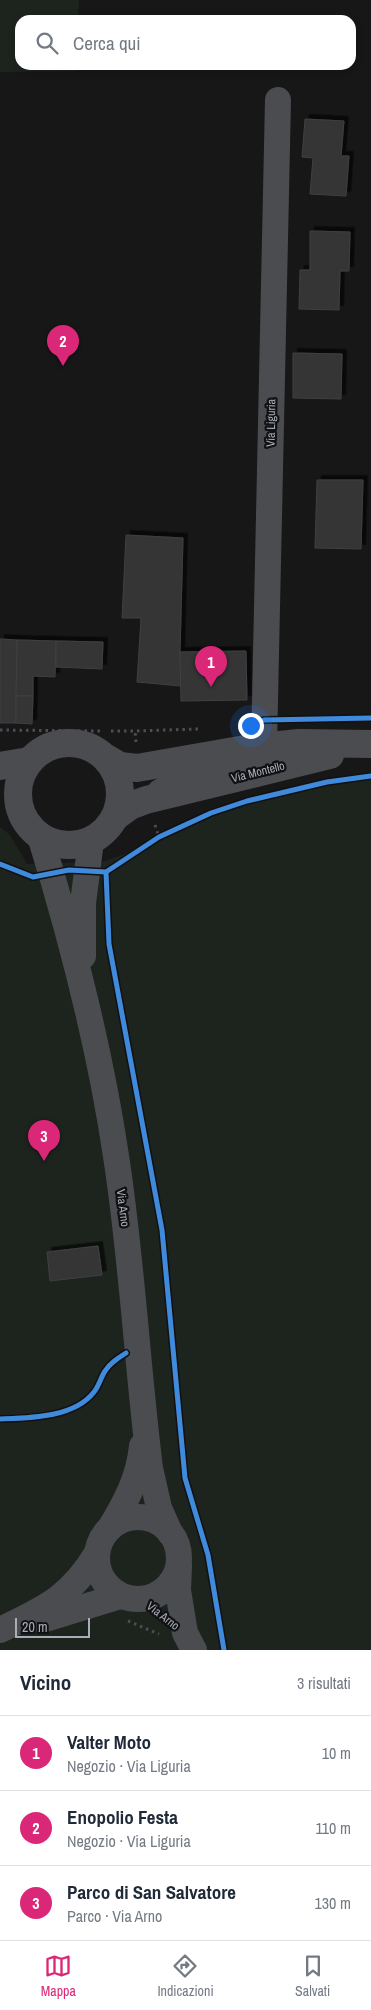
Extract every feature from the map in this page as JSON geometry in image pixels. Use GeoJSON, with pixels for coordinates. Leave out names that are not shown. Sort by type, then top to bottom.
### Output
{"type":"FeatureCollection","features":[{"type":"Feature","properties":{"kind":"street","name":"Via Liguria"},"geometry":{"type":"LineString","coordinates":[[264,746],[278,100]]}},
{"type":"Feature","properties":{"kind":"street"},"geometry":{"type":"LineString","coordinates":[[0,809],[56,844],[74,845],[91,841],[106,830],[116,816],[120,790],[116,772],[106,758],[91,748],[77,743],[59,743],[43,750],[29,761],[20,777],[18,790],[20,808],[34,830]]}},
{"type":"Feature","properties":{"kind":"street","name":"Via Montello"},"geometry":{"type":"LineString","coordinates":[[106,758],[120,766],[137,768],[264,746],[299,743],[371,744]]}},
{"type":"Feature","properties":{"kind":"street","name":"Via Montello"},"geometry":{"type":"LineString","coordinates":[[146,800],[195,772],[240,763],[258,757],[264,746]]}},
{"type":"Feature","properties":{"kind":"street","name":"Via Montello"},"geometry":{"type":"LineString","coordinates":[[116,816],[130,806],[146,800],[320,757],[371,748]]}},
{"type":"Feature","properties":{"kind":"street"},"geometry":{"type":"LineString","coordinates":[[0,766],[29,761]]}},
{"type":"Feature","properties":{"kind":"street","name":"Via Arno"},"geometry":{"type":"LineString","coordinates":[[34,830],[84,996],[116,1154],[125,1219],[145,1423],[155,1492],[159,1508],[170,1533]]}},
{"type":"Feature","properties":{"kind":"street","name":"Via Arno"},"geometry":{"type":"LineString","coordinates":[[84,996],[83,903],[91,841]]}},
{"type":"Feature","properties":{"kind":"street","name":"Via Arno"},"geometry":{"type":"LineString","coordinates":[[110,1528],[130,1495],[141,1460],[145,1423]]}},
{"type":"Feature","properties":{"kind":"street"},"geometry":{"type":"LineString","coordinates":[[141,1517],[162,1525],[170,1533],[178,1547],[179,1564],[175,1577],[167,1588],[155,1596],[131,1598],[0,1631],[39,1611],[67,1593],[85,1573],[97,1553],[101,1539],[110,1528],[119,1522],[141,1517]]}},
{"type":"Feature","properties":{"kind":"street"},"geometry":{"type":"LineString","coordinates":[[97,1553],[98,1566],[102,1578],[110,1588],[131,1598]]}},
{"type":"Feature","properties":{"kind":"street","name":"Via Arno"},"geometry":{"type":"LineString","coordinates":[[179,1564],[178,1590],[189,1642]]}},
{"type":"Feature","properties":{"kind":"street","name":"Via Arno"},"geometry":{"type":"LineString","coordinates":[[131,1598],[189,1642]]}},
{"type":"Feature","properties":{"kind":"path"},"geometry":{"type":"LineString","coordinates":[[0,730],[135,731]]}},
{"type":"Feature","properties":{"kind":"path"},"geometry":{"type":"LineString","coordinates":[[151,842],[168,833]]}},
{"type":"Feature","properties":{"kind":"shaded area"},"geometry":{"type":"Polygon","coordinates":[[[0,0],[79,0],[78,15],[15,15],[15,70],[77,71],[0,72],[0,0]]]}},
{"type":"Feature","properties":{"kind":"shaded area"},"geometry":{"type":"Polygon","coordinates":[[[371,773],[371,1650],[0,1650],[0,827],[10,835],[27,864],[102,862],[125,854],[172,827],[245,798],[327,779],[371,773]]]}},
{"type":"Feature","properties":{"kind":"building"},"geometry":{"type":"Polygon","coordinates":[[[305,119],[344,121],[341,156],[349,156],[346,196],[310,194],[313,158],[302,157],[305,119]]]}},
{"type":"Feature","properties":{"kind":"building"},"geometry":{"type":"Polygon","coordinates":[[[310,231],[350,232],[349,271],[340,271],[339,310],[299,309],[300,270],[310,270],[310,231]]]}},
{"type":"Feature","properties":{"kind":"building"},"geometry":{"type":"Polygon","coordinates":[[[293,353],[342,354],[341,399],[293,398],[293,353]]]}},
{"type":"Feature","properties":{"kind":"building"},"geometry":{"type":"Polygon","coordinates":[[[317,480],[363,480],[361,549],[315,548],[317,480]]]}},
{"type":"Feature","properties":{"kind":"building"},"geometry":{"type":"Polygon","coordinates":[[[126,535],[183,538],[181,686],[137,682],[141,618],[122,618],[126,535]]]}},
{"type":"Feature","properties":{"kind":"building"},"geometry":{"type":"Polygon","coordinates":[[[0,639],[17,640],[16,723],[0,723],[0,639]]]}},
{"type":"Feature","properties":{"kind":"building"},"geometry":{"type":"Polygon","coordinates":[[[17,640],[56,641],[55,677],[33,676],[33,696],[16,696],[17,640]]]}},
{"type":"Feature","properties":{"kind":"building"},"geometry":{"type":"Polygon","coordinates":[[[56,641],[103,642],[102,669],[56,667],[56,641]]]}},
{"type":"Feature","properties":{"kind":"building"},"geometry":{"type":"Polygon","coordinates":[[[246,651],[247,700],[181,701],[180,652],[246,651]]]}},
{"type":"Feature","properties":{"kind":"building"},"geometry":{"type":"Polygon","coordinates":[[[16,696],[33,696],[32,724],[16,723],[16,696]]]}},
{"type":"Feature","properties":{"kind":"building"},"geometry":{"type":"Polygon","coordinates":[[[98,1246],[102,1275],[50,1281],[47,1252],[98,1246]]]}},
{"type":"Feature","properties":{"kind":"cycle path"},"geometry":{"type":"LineString","coordinates":[[264,720],[371,718]]}},
{"type":"Feature","properties":{"kind":"cycle path"},"geometry":{"type":"LineString","coordinates":[[0,864],[33,877],[69,870],[106,872],[159,837],[211,813],[247,801],[327,782],[371,776]]}},
{"type":"Feature","properties":{"kind":"cycle path"},"geometry":{"type":"LineString","coordinates":[[106,872],[109,944],[162,1230],[185,1478],[208,1555],[224,1650]]}},
{"type":"Feature","properties":{"kind":"cycle path"},"geometry":{"type":"LineString","coordinates":[[0,1419],[50,1415],[75,1407],[94,1392],[109,1366],[126,1353]]}},
{"type":"Feature","properties":{"kind":"place","name":"Enopolio Festa"},"geometry":{"type":"Point","coordinates":[63,366]}},
{"type":"Feature","properties":{"kind":"place","name":"Valter Moto"},"geometry":{"type":"Point","coordinates":[211,687]}},
{"type":"Feature","properties":{"kind":"place","name":"Parco di San Salvatore"},"geometry":{"type":"Point","coordinates":[44,1161]}}]}
